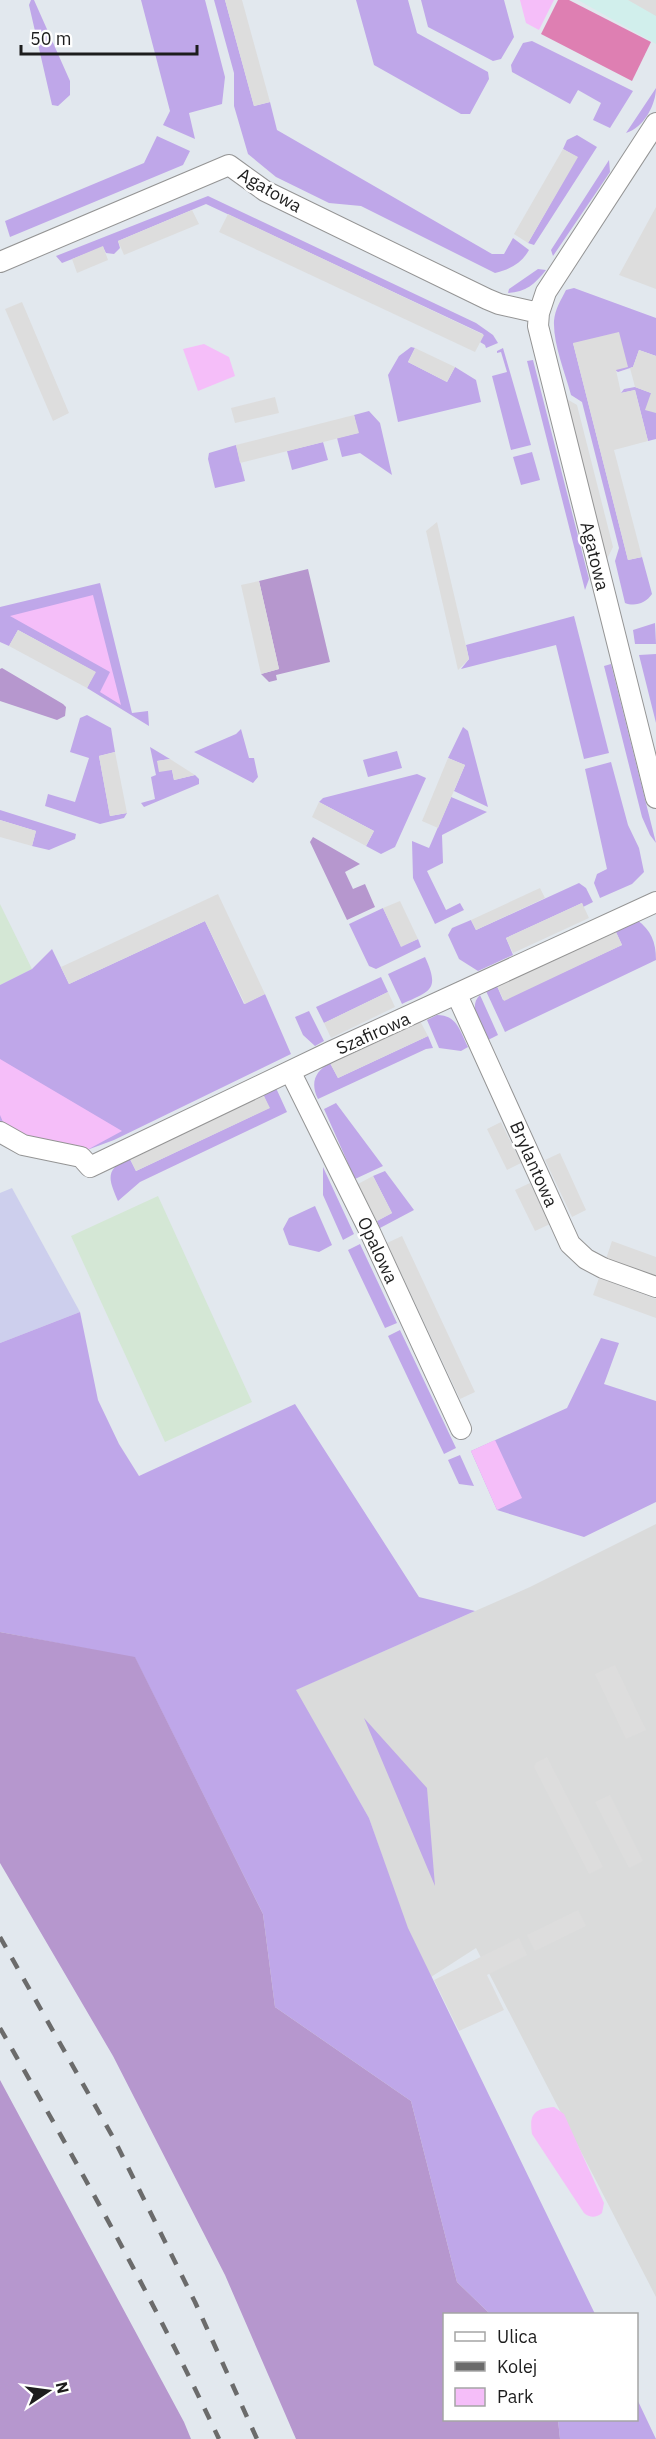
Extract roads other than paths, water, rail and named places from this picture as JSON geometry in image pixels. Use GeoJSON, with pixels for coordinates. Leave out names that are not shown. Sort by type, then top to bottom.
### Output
{"type":"FeatureCollection","features":[{"type":"Feature","properties":{"kind":"street","name":"Agatowa"},"geometry":{"type":"LineString","coordinates":[[656,123],[552,281],[541,301],[538,326],[656,798]]}},
{"type":"Feature","properties":{"kind":"street","name":"Agatowa"},"geometry":{"type":"LineString","coordinates":[[0,262],[229,165],[264,191],[487,299],[539,313]]}},
{"type":"Feature","properties":{"kind":"street","name":"Szafirowa"},"geometry":{"type":"LineString","coordinates":[[0,1132],[23,1144],[81,1156],[90,1167],[332,1051],[656,902]]}},
{"type":"Feature","properties":{"kind":"street","name":"Brylantowa"},"geometry":{"type":"LineString","coordinates":[[456,995],[570,1244],[586,1259],[603,1268],[656,1287]]}},
{"type":"Feature","properties":{"kind":"street","name":"Opalowa"},"geometry":{"type":"LineString","coordinates":[[291,1072],[370,1232],[461,1429]]}},
{"type":"Feature","properties":{"kind":"railway"},"geometry":{"type":"LineString","coordinates":[[0,1937],[114,2139],[195,2302],[257,2439]]}},
{"type":"Feature","properties":{"kind":"railway"},"geometry":{"type":"LineString","coordinates":[[0,2028],[141,2283],[219,2439]]}}]}
